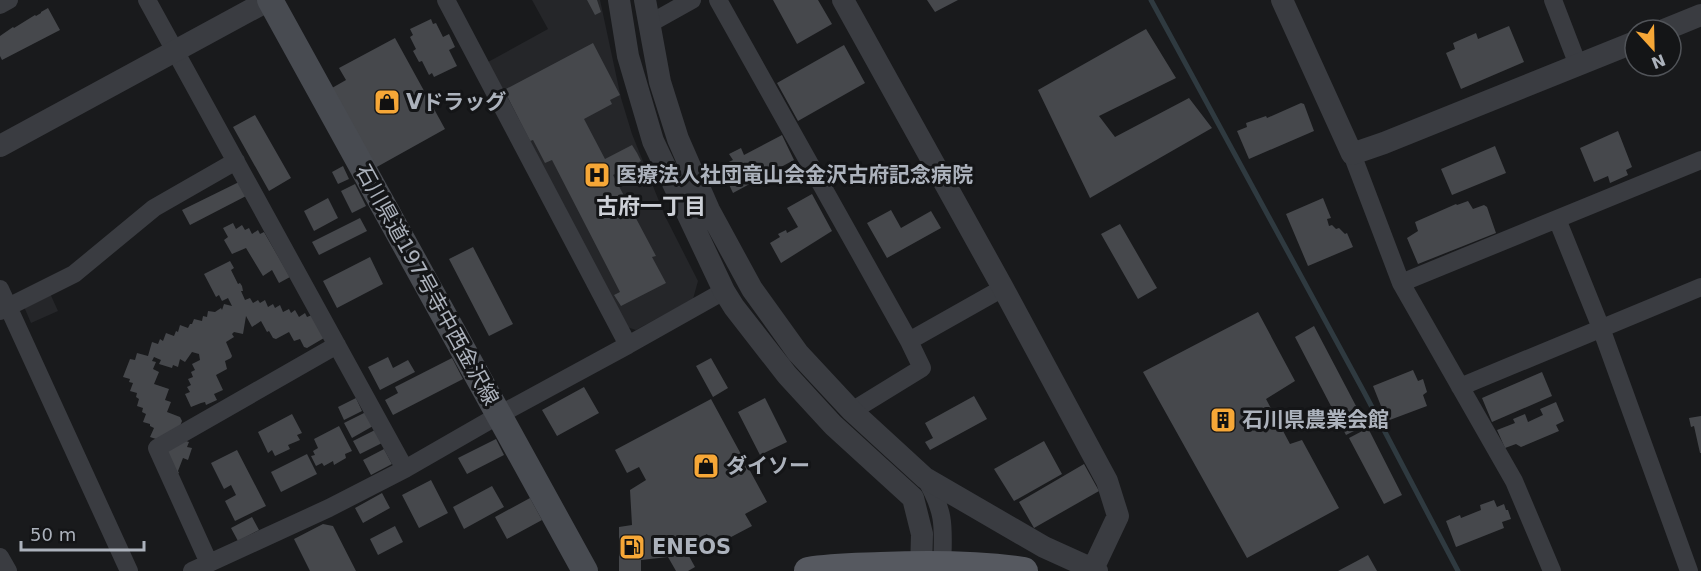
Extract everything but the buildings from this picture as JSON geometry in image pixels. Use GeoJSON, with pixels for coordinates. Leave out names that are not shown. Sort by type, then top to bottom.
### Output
{"type":"FeatureCollection","features":[{"type":"Feature","properties":{"kind":"main road","name":"石川県道197号寺中西金沢線"},"geometry":{"type":"LineString","coordinates":[[269,0],[585,571]]}},
{"type":"Feature","properties":{"kind":"main road"},"geometry":{"type":"LineString","coordinates":[[808,571],[825,568],[981,566],[1024,571]]}},
{"type":"Feature","properties":{"kind":"street"},"geometry":{"type":"LineString","coordinates":[[0,5],[9,0]]}},
{"type":"Feature","properties":{"kind":"street"},"geometry":{"type":"LineString","coordinates":[[147,0],[405,469]]}},
{"type":"Feature","properties":{"kind":"street"},"geometry":{"type":"LineString","coordinates":[[0,146],[269,0]]}},
{"type":"Feature","properties":{"kind":"street"},"geometry":{"type":"LineString","coordinates":[[446,0],[628,345]]}},
{"type":"Feature","properties":{"kind":"street"},"geometry":{"type":"LineString","coordinates":[[619,0],[628,56],[653,141],[724,291],[787,375],[833,425],[913,498],[932,568]]}},
{"type":"Feature","properties":{"kind":"street"},"geometry":{"type":"LineString","coordinates":[[645,0],[660,82],[678,139],[708,210],[752,289],[798,353],[852,411],[925,478],[1044,547],[1094,570],[1118,516],[1107,481],[843,0]]}},
{"type":"Feature","properties":{"kind":"street"},"geometry":{"type":"LineString","coordinates":[[649,24],[692,0]]}},
{"type":"Feature","properties":{"kind":"street"},"geometry":{"type":"LineString","coordinates":[[718,0],[922,368],[852,411]]}},
{"type":"Feature","properties":{"kind":"street"},"geometry":{"type":"LineString","coordinates":[[1282,0],[1352,154],[1401,283],[1514,481],[1552,571]]}},
{"type":"Feature","properties":{"kind":"street"},"geometry":{"type":"LineString","coordinates":[[1553,0],[1578,64]]}},
{"type":"Feature","properties":{"kind":"street"},"geometry":{"type":"LineString","coordinates":[[1683,22],[1701,15]]}},
{"type":"Feature","properties":{"kind":"street"},"geometry":{"type":"LineString","coordinates":[[1352,154],[1623,47]]}},
{"type":"Feature","properties":{"kind":"street"},"geometry":{"type":"LineString","coordinates":[[1401,283],[1701,160]]}},
{"type":"Feature","properties":{"kind":"street"},"geometry":{"type":"LineString","coordinates":[[5,309],[74,274],[154,208],[236,161]]}},
{"type":"Feature","properties":{"kind":"street"},"geometry":{"type":"LineString","coordinates":[[1557,219],[1601,328],[1689,571]]}},
{"type":"Feature","properties":{"kind":"street"},"geometry":{"type":"LineString","coordinates":[[1460,387],[1701,287]]}},
{"type":"Feature","properties":{"kind":"street"},"geometry":{"type":"LineString","coordinates":[[909,341],[1003,288]]}},
{"type":"Feature","properties":{"kind":"street"},"geometry":{"type":"LineString","coordinates":[[0,289],[5,309],[129,571]]}},
{"type":"Feature","properties":{"kind":"street"},"geometry":{"type":"LineString","coordinates":[[192,571],[329,508],[405,469],[724,291]]}},
{"type":"Feature","properties":{"kind":"street"},"geometry":{"type":"LineString","coordinates":[[209,563],[157,448],[337,345]]}},
{"type":"Feature","properties":{"kind":"street"},"geometry":{"type":"LineString","coordinates":[[925,478],[938,500],[943,520],[932,568]]}},
{"type":"Feature","properties":{"kind":"street"},"geometry":{"type":"LineString","coordinates":[[0,557],[8,571]]}},
{"type":"Feature","properties":{"kind":"shaded area","name":"医療法人社団竜山会金沢古府記念病院"},"geometry":{"type":"Polygon","coordinates":[[[532,0],[600,0],[621,98],[632,134],[665,216],[698,281],[693,299],[636,330],[627,327],[488,62],[548,29],[532,0]]]}},
{"type":"Feature","properties":{"kind":"shaded area"},"geometry":{"type":"Polygon","coordinates":[[[48,289],[58,311],[31,323],[22,302],[48,289]]]}},
{"type":"Feature","properties":{"kind":"waterway"},"geometry":{"type":"LineString","coordinates":[[1151,0],[1364,392],[1458,571]]}},
{"type":"Feature","properties":{"kind":"place","name":"Vドラッグ"},"geometry":{"type":"Point","coordinates":[387,102]}},
{"type":"Feature","properties":{"kind":"place","name":"医療法人社団竜山会金沢古府記念病院"},"geometry":{"type":"Point","coordinates":[597,175]}},
{"type":"Feature","properties":{"kind":"place","name":"石川県農業会館"},"geometry":{"type":"Point","coordinates":[1223,420]}},
{"type":"Feature","properties":{"kind":"place","name":"ダイソー"},"geometry":{"type":"Point","coordinates":[706,466]}},
{"type":"Feature","properties":{"kind":"place","name":"ENEOS"},"geometry":{"type":"Point","coordinates":[632,547]}},
{"type":"Feature","properties":{"kind":"district","name":"古府一丁目"},"geometry":{"type":"Point","coordinates":[651,206]}}]}
